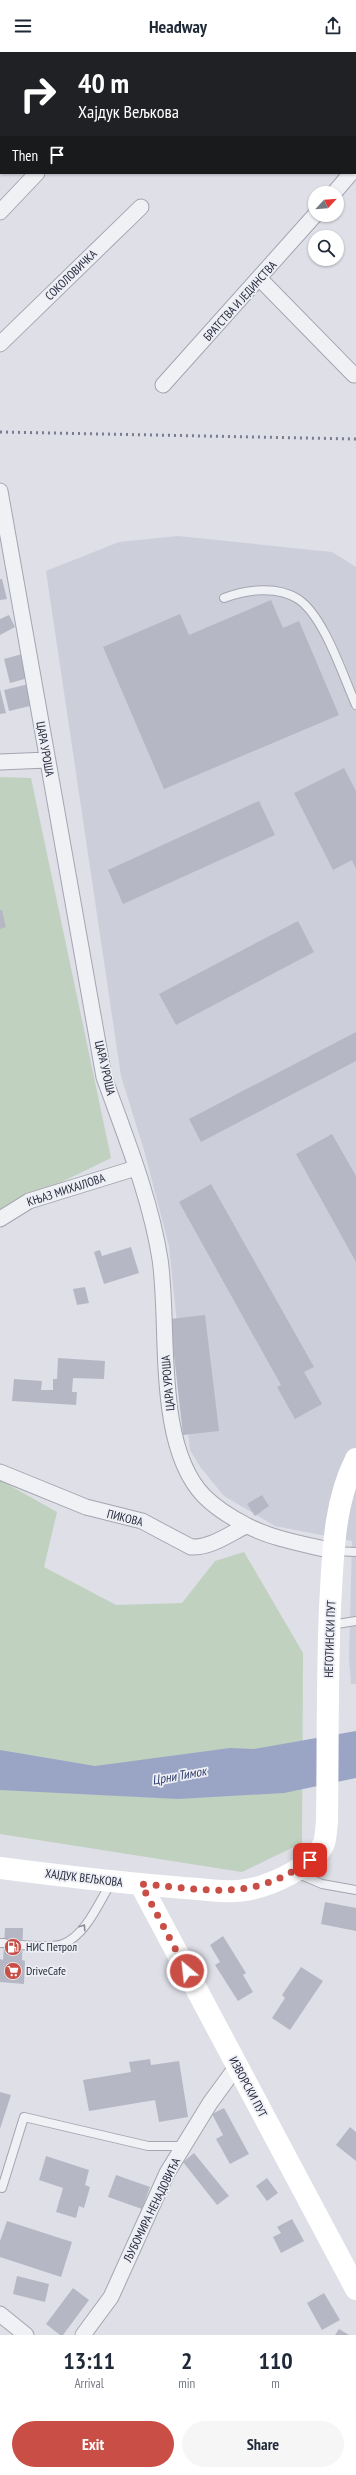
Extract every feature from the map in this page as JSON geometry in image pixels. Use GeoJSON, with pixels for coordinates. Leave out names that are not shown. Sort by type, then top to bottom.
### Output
{"type":"FeatureCollection","features":[{"type":"Feature","properties":{"kind":"street"},"geometry":{"type":"LineString","coordinates":[[0,212],[36,174]]}},
{"type":"Feature","properties":{"kind":"street"},"geometry":{"type":"LineString","coordinates":[[340,186],[350,174]]}},
{"type":"Feature","properties":{"kind":"street","name":"СОКОЛОВИЧКА"},"geometry":{"type":"LineString","coordinates":[[0,344],[141,206]]}},
{"type":"Feature","properties":{"kind":"street","name":"БРАТСТВА И ЈЕДИНСТВА"},"geometry":{"type":"LineString","coordinates":[[164,385],[260,279],[309,222]]}},
{"type":"Feature","properties":{"kind":"street"},"geometry":{"type":"LineString","coordinates":[[260,279],[354,375]]}},
{"type":"Feature","properties":{"kind":"street","name":"ЦАРА УРОША"},"geometry":{"type":"LineString","coordinates":[[0,491],[104,1077],[136,1168],[150,1215],[160,1259],[168,1389],[172,1425],[179,1449],[190,1475],[204,1495],[246,1526],[280,1538],[333,1551]]}},
{"type":"Feature","properties":{"kind":"street"},"geometry":{"type":"LineString","coordinates":[[0,762],[47,760]]}},
{"type":"Feature","properties":{"kind":"street","name":"КЊАЗ МИХАЈЛОВА"},"geometry":{"type":"LineString","coordinates":[[0,1219],[29,1201],[136,1168]]}},
{"type":"Feature","properties":{"kind":"street","name":"НЕГОТИНСКИ ПУТ"},"geometry":{"type":"LineString","coordinates":[[327,1822],[329,1625],[333,1551],[343,1489],[356,1459]]}},
{"type":"Feature","properties":{"kind":"street","name":"ПИКОВА"},"geometry":{"type":"LineString","coordinates":[[0,1472],[86,1508],[142,1521],[191,1547],[200,1548],[211,1544],[246,1526]]}},
{"type":"Feature","properties":{"kind":"street","name":"ХАЈДУК ВЕЉКОВА"},"geometry":{"type":"LineString","coordinates":[[0,1868],[112,1882],[231,1891],[250,1889],[293,1872],[318,1853],[324,1843],[327,1822]]}},
{"type":"Feature","properties":{"kind":"street","name":"ИЗВОРСКИ ПУТ"},"geometry":{"type":"LineString","coordinates":[[141,1884],[356,2289]]}},
{"type":"Feature","properties":{"kind":"street","name":"ЉУБОМИРА НЕНАДОВИЋА"},"geometry":{"type":"LineString","coordinates":[[83,2335],[111,2297],[167,2173],[210,2103],[237,2066]]}},
{"type":"Feature","properties":{"kind":"street"},"geometry":{"type":"LineString","coordinates":[[0,2314],[26,2335]]}},
{"type":"Feature","properties":{"kind":"lane"},"geometry":{"type":"LineString","coordinates":[[224,598],[245,591],[272,591],[298,599],[320,622],[356,705]]}},
{"type":"Feature","properties":{"kind":"lane"},"geometry":{"type":"LineString","coordinates":[[333,1551],[356,1552]]}},
{"type":"Feature","properties":{"kind":"lane"},"geometry":{"type":"LineString","coordinates":[[329,1625],[356,1621]]}},
{"type":"Feature","properties":{"kind":"lane"},"geometry":{"type":"LineString","coordinates":[[293,1872],[322,1884],[356,1890]]}},
{"type":"Feature","properties":{"kind":"lane"},"geometry":{"type":"LineString","coordinates":[[22,1945],[42,1946],[63,1944],[80,1932],[112,1882]]}},
{"type":"Feature","properties":{"kind":"lane"},"geometry":{"type":"LineString","coordinates":[[2,2188],[24,2117],[148,2146],[184,2146]]}},
{"type":"Feature","properties":{"kind":"shaded area"},"geometry":{"type":"Polygon","coordinates":[[[178,536],[332,552],[356,567],[356,1684],[351,1684],[349,1658],[352,1541],[275,1526],[224,1496],[201,1468],[190,1450],[169,1246],[144,1150],[121,1076],[46,571],[119,542],[178,536]]]}},
{"type":"Feature","properties":{"kind":"green space"},"geometry":{"type":"Polygon","coordinates":[[[0,777],[31,778],[111,1158],[0,1212],[0,777]]]}},
{"type":"Feature","properties":{"kind":"green space"},"geometry":{"type":"Polygon","coordinates":[[[0,1480],[57,1512],[44,1567],[116,1605],[182,1603],[215,1561],[244,1552],[303,1653],[302,1843],[242,1872],[0,1834],[0,1480]]]}},
{"type":"Feature","properties":{"kind":"water","name":"Црни Тимок"},"geometry":{"type":"Polygon","coordinates":[[[356,1731],[356,1778],[284,1793],[178,1799],[0,1790],[0,1750],[95,1766],[230,1748],[254,1749],[356,1731]]]}},
{"type":"Feature","properties":{"kind":"building"},"geometry":{"type":"Polygon","coordinates":[[[0,579],[2,579],[7,599],[0,600],[0,579]]]}},
{"type":"Feature","properties":{"kind":"building"},"geometry":{"type":"Polygon","coordinates":[[[271,600],[283,628],[299,621],[339,715],[164,789],[103,647],[180,614],[189,635],[271,600]]]}},
{"type":"Feature","properties":{"kind":"building"},"geometry":{"type":"Polygon","coordinates":[[[9,615],[15,627],[0,635],[0,619],[9,615]]]}},
{"type":"Feature","properties":{"kind":"building"},"geometry":{"type":"Polygon","coordinates":[[[22,654],[28,678],[10,683],[4,659],[22,654]]]}},
{"type":"Feature","properties":{"kind":"building"},"geometry":{"type":"Polygon","coordinates":[[[29,684],[34,705],[9,711],[4,690],[29,684]]]}},
{"type":"Feature","properties":{"kind":"building"},"geometry":{"type":"Polygon","coordinates":[[[0,689],[6,713],[0,714],[0,689]]]}},
{"type":"Feature","properties":{"kind":"building"},"geometry":{"type":"Polygon","coordinates":[[[344,768],[356,791],[356,869],[352,860],[333,870],[294,793],[344,768]]]}},
{"type":"Feature","properties":{"kind":"building"},"geometry":{"type":"Polygon","coordinates":[[[259,801],[275,835],[123,904],[108,870],[259,801]]]}},
{"type":"Feature","properties":{"kind":"building"},"geometry":{"type":"Polygon","coordinates":[[[0,910],[2,910],[6,927],[0,929],[0,910]]]}},
{"type":"Feature","properties":{"kind":"building"},"geometry":{"type":"Polygon","coordinates":[[[298,921],[314,952],[176,1025],[159,994],[298,921]]]}},
{"type":"Feature","properties":{"kind":"building"},"geometry":{"type":"Polygon","coordinates":[[[356,1032],[356,1061],[201,1142],[189,1119],[356,1032]]]}},
{"type":"Feature","properties":{"kind":"building"},"geometry":{"type":"Polygon","coordinates":[[[332,1134],[356,1176],[356,1262],[296,1154],[332,1134]]]}},
{"type":"Feature","properties":{"kind":"building"},"geometry":{"type":"Polygon","coordinates":[[[211,1184],[314,1367],[304,1372],[322,1404],[295,1419],[277,1387],[281,1385],[179,1202],[211,1184]]]}},
{"type":"Feature","properties":{"kind":"building"},"geometry":{"type":"Polygon","coordinates":[[[131,1247],[139,1273],[104,1284],[94,1252],[100,1250],[102,1256],[131,1247]]]}},
{"type":"Feature","properties":{"kind":"building"},"geometry":{"type":"Polygon","coordinates":[[[85,1287],[89,1303],[77,1305],[73,1289],[85,1287]]]}},
{"type":"Feature","properties":{"kind":"building"},"geometry":{"type":"Polygon","coordinates":[[[205,1315],[219,1431],[183,1435],[170,1319],[205,1315]]]}},
{"type":"Feature","properties":{"kind":"building"},"geometry":{"type":"Polygon","coordinates":[[[58,1358],[105,1361],[104,1379],[73,1378],[72,1392],[77,1392],[76,1405],[12,1401],[14,1379],[42,1381],[41,1390],[53,1390],[53,1379],[57,1379],[58,1358]]]}},
{"type":"Feature","properties":{"kind":"building"},"geometry":{"type":"Polygon","coordinates":[[[262,1495],[269,1506],[255,1516],[247,1504],[262,1495]]]}},
{"type":"Feature","properties":{"kind":"building"},"geometry":{"type":"Polygon","coordinates":[[[325,1902],[356,1908],[356,1931],[321,1924],[325,1902]]]}},
{"type":"Feature","properties":{"kind":"building"},"geometry":{"type":"Polygon","coordinates":[[[5,1928],[23,1928],[22,1960],[25,1961],[24,1984],[0,1982],[0,1959],[3,1960],[5,1928]]]}},
{"type":"Feature","properties":{"kind":"building"},"geometry":{"type":"Polygon","coordinates":[[[223,1936],[246,1973],[243,1975],[253,1992],[238,2001],[215,1965],[220,1962],[210,1945],[223,1936]]]}},
{"type":"Feature","properties":{"kind":"building"},"geometry":{"type":"Polygon","coordinates":[[[301,1967],[323,1981],[290,2030],[272,2018],[285,1998],[282,1995],[301,1967]]]}},
{"type":"Feature","properties":{"kind":"building"},"geometry":{"type":"Polygon","coordinates":[[[150,2059],[151,2065],[179,2061],[188,2117],[159,2122],[155,2100],[89,2111],[83,2080],[131,2072],[129,2062],[150,2059]]]}},
{"type":"Feature","properties":{"kind":"building"},"geometry":{"type":"Polygon","coordinates":[[[0,2092],[11,2095],[0,2129],[0,2092]]]}},
{"type":"Feature","properties":{"kind":"building"},"geometry":{"type":"Polygon","coordinates":[[[224,2108],[249,2154],[230,2164],[216,2139],[223,2135],[212,2114],[224,2108]]]}},
{"type":"Feature","properties":{"kind":"building"},"geometry":{"type":"Polygon","coordinates":[[[350,2127],[356,2132],[356,2161],[336,2145],[350,2127]]]}},
{"type":"Feature","properties":{"kind":"building"},"geometry":{"type":"Polygon","coordinates":[[[194,2153],[229,2196],[217,2205],[183,2162],[194,2153]]]}},
{"type":"Feature","properties":{"kind":"building"},"geometry":{"type":"Polygon","coordinates":[[[46,2156],[89,2170],[85,2185],[90,2187],[84,2208],[79,2206],[76,2218],[56,2212],[63,2188],[39,2180],[46,2156]]]}},
{"type":"Feature","properties":{"kind":"building"},"geometry":{"type":"Polygon","coordinates":[[[116,2175],[150,2187],[142,2209],[108,2197],[116,2175]]]}},
{"type":"Feature","properties":{"kind":"building"},"geometry":{"type":"Polygon","coordinates":[[[267,2178],[278,2193],[267,2201],[256,2186],[267,2178]]]}},
{"type":"Feature","properties":{"kind":"building"},"geometry":{"type":"Polygon","coordinates":[[[292,2219],[304,2241],[281,2253],[273,2237],[281,2233],[277,2227],[292,2219]]]}},
{"type":"Feature","properties":{"kind":"building"},"geometry":{"type":"Polygon","coordinates":[[[7,2221],[72,2242],[61,2277],[0,2257],[0,2241],[7,2221]]]}},
{"type":"Feature","properties":{"kind":"building"},"geometry":{"type":"Polygon","coordinates":[[[17,2276],[49,2284],[45,2302],[13,2294],[17,2276]]]}},
{"type":"Feature","properties":{"kind":"building"},"geometry":{"type":"Polygon","coordinates":[[[73,2288],[89,2300],[63,2335],[60,2335],[46,2324],[73,2288]]]}},
{"type":"Feature","properties":{"kind":"building"},"geometry":{"type":"Polygon","coordinates":[[[324,2293],[340,2320],[322,2330],[307,2303],[324,2293]]]}},
{"type":"Feature","properties":{"kind":"building"},"geometry":{"type":"Polygon","coordinates":[[[339,2329],[349,2335],[335,2335],[339,2329]]]}},
{"type":"Feature","properties":{"kind":"railway"},"geometry":{"type":"LineString","coordinates":[[0,432],[356,439]]}},
{"type":"Feature","properties":{"kind":"place","name":"НИС Петрол"},"geometry":{"type":"Point","coordinates":[13,1947]}},
{"type":"Feature","properties":{"kind":"place","name":"DriveCafe"},"geometry":{"type":"Point","coordinates":[13,1971]}},
{"type":"Feature","properties":{"kind":"route"},"geometry":{"type":"LineString","coordinates":[[187,1971],[141,1884],[231,1891],[250,1889],[271,1882],[293,1872],[310,1860]]}}]}
